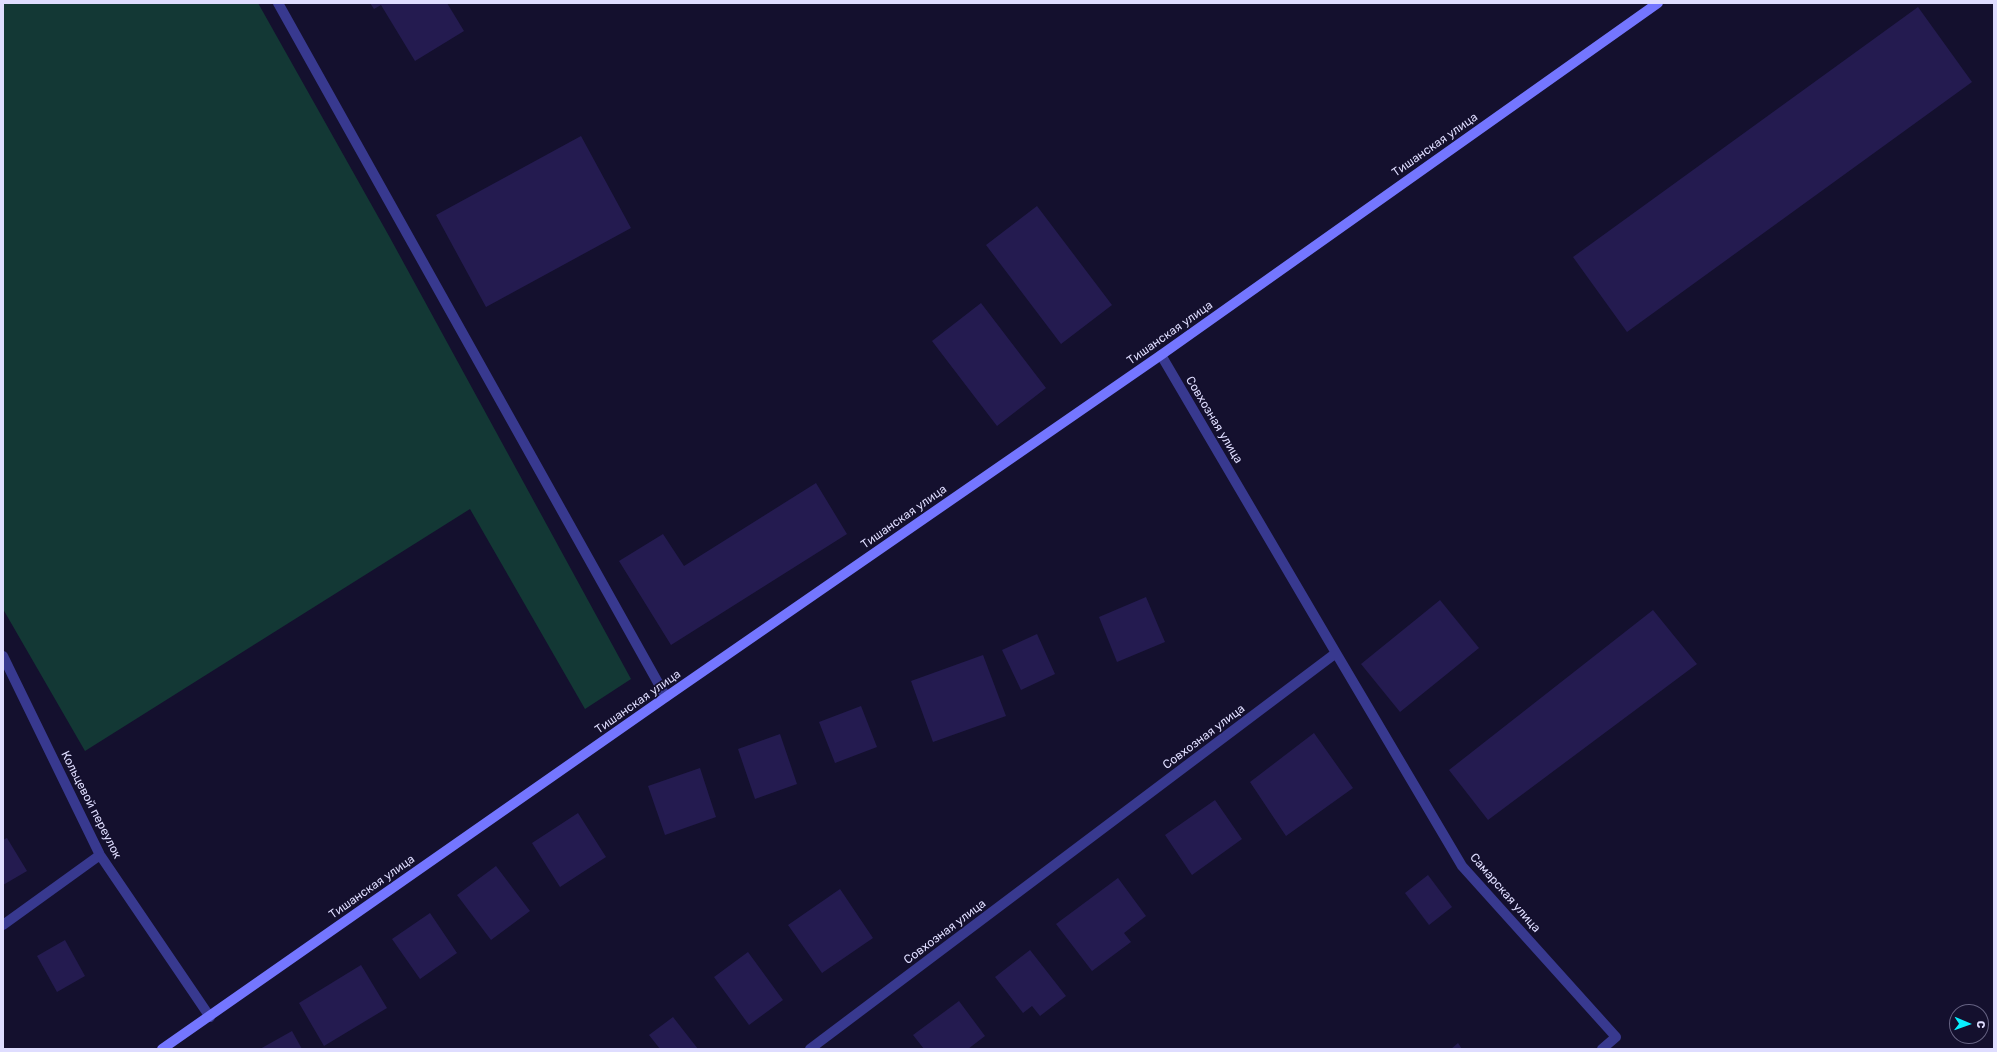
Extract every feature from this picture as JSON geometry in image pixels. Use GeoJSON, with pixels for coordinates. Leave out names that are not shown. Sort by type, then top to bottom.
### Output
{"type":"FeatureCollection","features":[{"type":"Feature","properties":{"kind":"main road","name":"Тишанская улица"},"geometry":{"type":"LineString","coordinates":[[162,1049],[1161,356],[1658,3]]}},
{"type":"Feature","properties":{"kind":"street"},"geometry":{"type":"LineString","coordinates":[[278,3],[666,698]]}},
{"type":"Feature","properties":{"kind":"street","name":"Совхозная улица"},"geometry":{"type":"LineString","coordinates":[[810,1049],[1336,653],[1161,356]]}},
{"type":"Feature","properties":{"kind":"street","name":"Самарская улица"},"geometry":{"type":"LineString","coordinates":[[1336,653],[1462,866],[1616,1036],[1602,1049]]}},
{"type":"Feature","properties":{"kind":"street","name":"Кольцевой переулок"},"geometry":{"type":"LineString","coordinates":[[3,656],[100,855],[210,1017]]}},
{"type":"Feature","properties":{"kind":"street"},"geometry":{"type":"LineString","coordinates":[[3,925],[100,855]]}},
{"type":"Feature","properties":{"kind":"green space"},"geometry":{"type":"Polygon","coordinates":[[[3,3],[258,3],[389,236],[631,679],[585,709],[470,509],[85,751],[3,609],[3,3]]]}},
{"type":"Feature","properties":{"kind":"building"},"geometry":{"type":"Polygon","coordinates":[[[370,3],[447,3],[464,31],[415,61],[381,5],[374,9],[370,3]]]}},
{"type":"Feature","properties":{"kind":"building"},"geometry":{"type":"Polygon","coordinates":[[[1918,7],[1972,82],[1627,332],[1573,257],[1918,7]]]}},
{"type":"Feature","properties":{"kind":"building"},"geometry":{"type":"Polygon","coordinates":[[[581,136],[631,228],[486,307],[436,215],[581,136]]]}},
{"type":"Feature","properties":{"kind":"building"},"geometry":{"type":"Polygon","coordinates":[[[1037,206],[1112,305],[1061,344],[986,245],[1037,206]]]}},
{"type":"Feature","properties":{"kind":"building"},"geometry":{"type":"Polygon","coordinates":[[[981,303],[1046,388],[997,426],[932,341],[981,303]]]}},
{"type":"Feature","properties":{"kind":"building"},"geometry":{"type":"Polygon","coordinates":[[[816,483],[847,534],[671,645],[619,561],[663,534],[684,566],[816,483]]]}},
{"type":"Feature","properties":{"kind":"building"},"geometry":{"type":"Polygon","coordinates":[[[1146,597],[1165,642],[1117,662],[1099,617],[1146,597]]]}},
{"type":"Feature","properties":{"kind":"building"},"geometry":{"type":"Polygon","coordinates":[[[1440,600],[1479,648],[1400,712],[1361,664],[1440,600]]]}},
{"type":"Feature","properties":{"kind":"building"},"geometry":{"type":"Polygon","coordinates":[[[1653,610],[1697,664],[1488,820],[1449,770],[1653,610]]]}},
{"type":"Feature","properties":{"kind":"building"},"geometry":{"type":"Polygon","coordinates":[[[1037,634],[1055,674],[1021,690],[1002,650],[1037,634]]]}},
{"type":"Feature","properties":{"kind":"building"},"geometry":{"type":"Polygon","coordinates":[[[983,655],[1006,716],[933,742],[911,681],[983,655]]]}},
{"type":"Feature","properties":{"kind":"building"},"geometry":{"type":"Polygon","coordinates":[[[861,706],[877,747],[835,763],[819,722],[861,706]]]}},
{"type":"Feature","properties":{"kind":"building"},"geometry":{"type":"Polygon","coordinates":[[[1314,733],[1353,788],[1286,836],[1250,782],[1314,733]]]}},
{"type":"Feature","properties":{"kind":"building"},"geometry":{"type":"Polygon","coordinates":[[[780,734],[797,784],[755,799],[738,749],[780,734]]]}},
{"type":"Feature","properties":{"kind":"building"},"geometry":{"type":"Polygon","coordinates":[[[700,768],[716,817],[665,835],[648,786],[700,768]]]}},
{"type":"Feature","properties":{"kind":"building"},"geometry":{"type":"Polygon","coordinates":[[[1215,800],[1242,839],[1192,875],[1165,835],[1215,800]]]}},
{"type":"Feature","properties":{"kind":"building"},"geometry":{"type":"Polygon","coordinates":[[[578,813],[606,857],[560,887],[532,843],[578,813]]]}},
{"type":"Feature","properties":{"kind":"building"},"geometry":{"type":"Polygon","coordinates":[[[7,838],[27,871],[3,885],[3,840],[7,838]]]}},
{"type":"Feature","properties":{"kind":"building"},"geometry":{"type":"Polygon","coordinates":[[[496,866],[530,911],[491,940],[457,895],[496,866]]]}},
{"type":"Feature","properties":{"kind":"building"},"geometry":{"type":"Polygon","coordinates":[[[1428,875],[1452,907],[1429,925],[1405,893],[1428,875]]]}},
{"type":"Feature","properties":{"kind":"building"},"geometry":{"type":"Polygon","coordinates":[[[1118,878],[1146,916],[1124,933],[1131,942],[1092,971],[1056,924],[1118,878]]]}},
{"type":"Feature","properties":{"kind":"building"},"geometry":{"type":"Polygon","coordinates":[[[840,889],[873,938],[822,973],[788,925],[840,889]]]}},
{"type":"Feature","properties":{"kind":"building"},"geometry":{"type":"Polygon","coordinates":[[[430,913],[457,953],[420,979],[392,939],[430,913]]]}},
{"type":"Feature","properties":{"kind":"building"},"geometry":{"type":"Polygon","coordinates":[[[65,940],[85,976],[57,992],[37,956],[65,940]]]}},
{"type":"Feature","properties":{"kind":"building"},"geometry":{"type":"Polygon","coordinates":[[[1030,950],[1066,996],[1040,1016],[1032,1006],[1023,1013],[995,977],[1030,950]]]}},
{"type":"Feature","properties":{"kind":"building"},"geometry":{"type":"Polygon","coordinates":[[[748,952],[783,1000],[749,1025],[714,977],[748,952]]]}},
{"type":"Feature","properties":{"kind":"building"},"geometry":{"type":"Polygon","coordinates":[[[361,965],[387,1008],[324,1046],[299,1003],[361,965]]]}},
{"type":"Feature","properties":{"kind":"building"},"geometry":{"type":"Polygon","coordinates":[[[959,1001],[985,1036],[968,1049],[924,1049],[913,1035],[959,1001]]]}},
{"type":"Feature","properties":{"kind":"building"},"geometry":{"type":"Polygon","coordinates":[[[673,1017],[698,1049],[660,1049],[649,1035],[673,1017]]]}},
{"type":"Feature","properties":{"kind":"building"},"geometry":{"type":"Polygon","coordinates":[[[292,1031],[302,1049],[260,1049],[292,1031]]]}},
{"type":"Feature","properties":{"kind":"building"},"geometry":{"type":"Polygon","coordinates":[[[1458,1043],[1462,1049],[1451,1049],[1458,1043]]]}}]}
